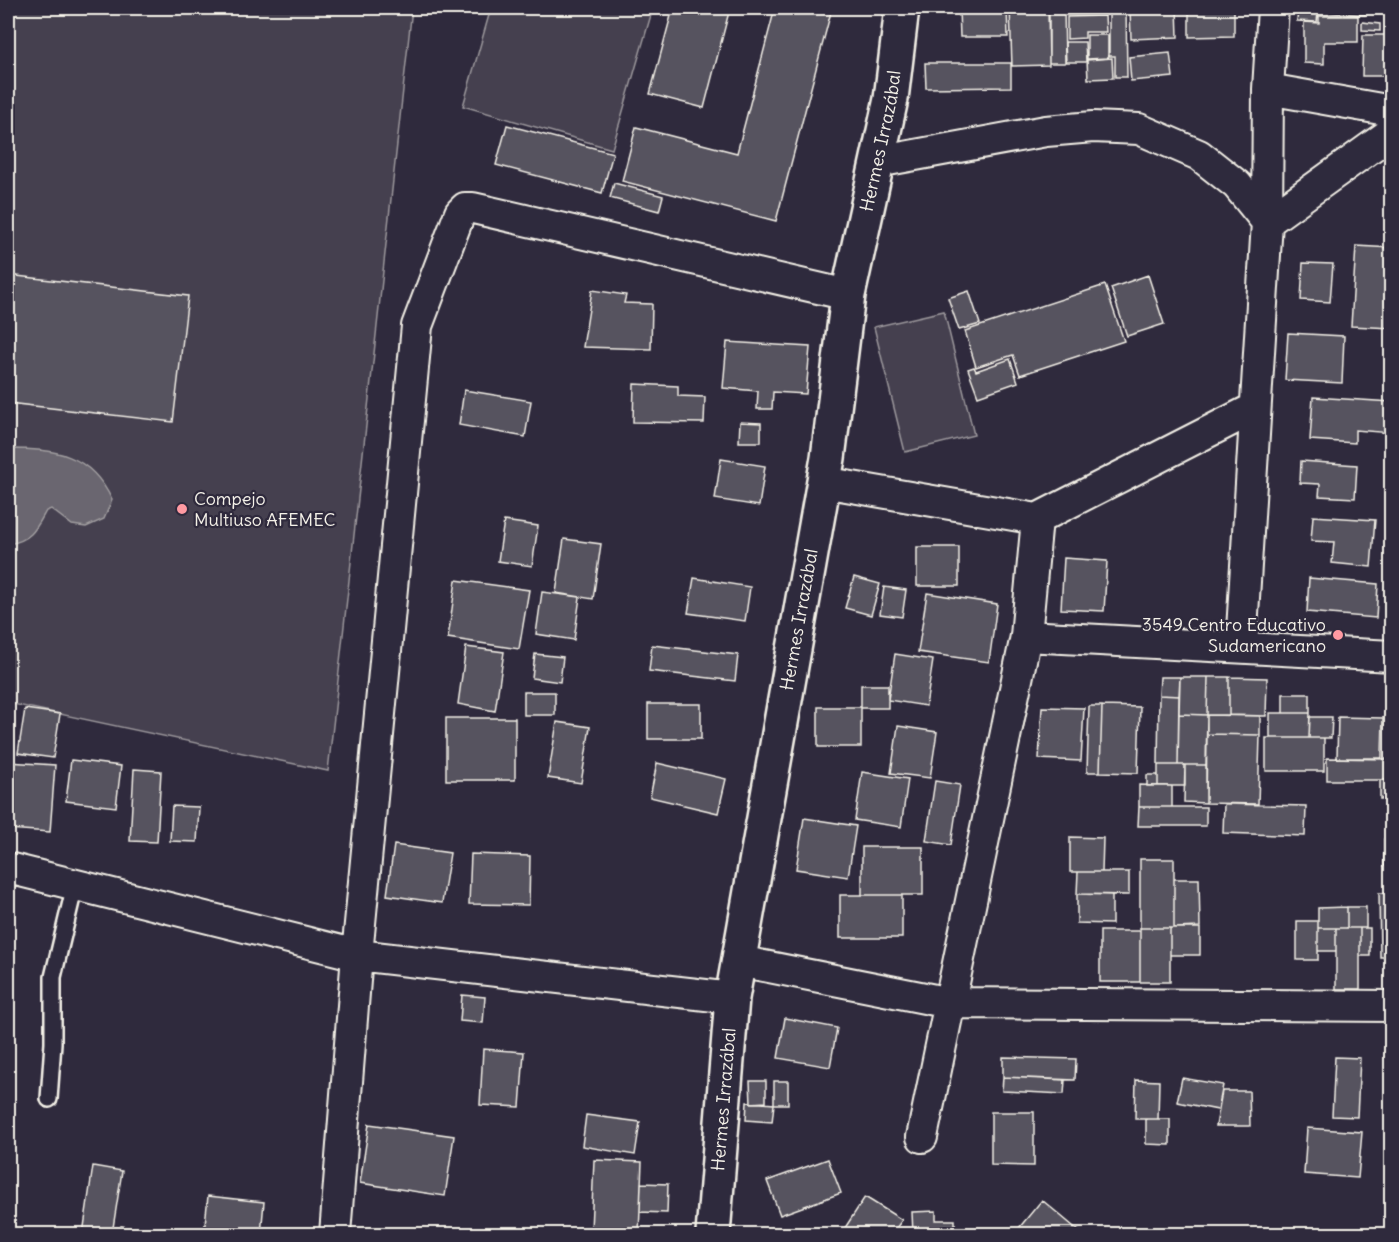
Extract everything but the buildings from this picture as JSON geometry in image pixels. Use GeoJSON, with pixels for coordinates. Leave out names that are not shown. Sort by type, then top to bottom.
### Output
{"type":"FeatureCollection","features":[{"type":"Feature","properties":{"kind":"street","name":"Hermes Irrazábal"},"geometry":{"type":"LineString","coordinates":[[713,1234],[732,998],[823,482],[848,295],[891,99],[902,8]]}},
{"type":"Feature","properties":{"kind":"street"},"geometry":{"type":"LineString","coordinates":[[1241,647],[1267,222],[1268,89],[1273,8]]}},
{"type":"Feature","properties":{"kind":"street"},"geometry":{"type":"LineString","coordinates":[[1268,89],[1392,111]]}},
{"type":"Feature","properties":{"kind":"street"},"geometry":{"type":"LineString","coordinates":[[877,162],[1046,131],[1093,126],[1139,129],[1198,155],[1237,185],[1267,222]]}},
{"type":"Feature","properties":{"kind":"street"},"geometry":{"type":"LineString","coordinates":[[1267,222],[1392,132]]}},
{"type":"Feature","properties":{"kind":"street"},"geometry":{"type":"LineString","coordinates":[[335,1234],[357,955],[417,326],[460,213],[473,208],[848,295]]}},
{"type":"Feature","properties":{"kind":"street"},"geometry":{"type":"LineString","coordinates":[[823,482],[1037,519],[1255,408]]}},
{"type":"Feature","properties":{"kind":"street"},"geometry":{"type":"LineString","coordinates":[[922,1137],[1026,636],[1037,519]]}},
{"type":"Feature","properties":{"kind":"street"},"geometry":{"type":"LineString","coordinates":[[1026,636],[1392,656]]}},
{"type":"Feature","properties":{"kind":"street"},"geometry":{"type":"LineString","coordinates":[[8,868],[357,955],[732,998]]}},
{"type":"Feature","properties":{"kind":"street"},"geometry":{"type":"LineString","coordinates":[[739,961],[950,1003],[1392,1006]]}},
{"type":"Feature","properties":{"kind":"lane"},"geometry":{"type":"LineString","coordinates":[[49,1099],[53,1043],[53,977],[75,885]]}},
{"type":"Feature","properties":{"kind":"shaded area","name":"Compejo Multiuso AFEMEC"},"geometry":{"type":"Polygon","coordinates":[[[8,8],[412,8],[328,771],[8,703],[8,8]]]}},
{"type":"Feature","properties":{"kind":"shaded area"},"geometry":{"type":"Polygon","coordinates":[[[491,8],[653,8],[612,149],[463,106],[491,8]]]}},
{"type":"Feature","properties":{"kind":"shaded area"},"geometry":{"type":"Polygon","coordinates":[[[944,311],[974,435],[905,452],[874,327],[944,311]]]}},
{"type":"Feature","properties":{"kind":"shaded area"},"geometry":{"type":"Polygon","coordinates":[[[8,449],[41,450],[82,463],[103,484],[112,500],[104,519],[86,527],[72,525],[51,509],[46,511],[32,533],[22,540],[8,544],[8,449]]]}},
{"type":"Feature","properties":{"kind":"place","name":"Compejo Multiuso AFEMEC"},"geometry":{"type":"Point","coordinates":[182,509]}},
{"type":"Feature","properties":{"kind":"place","name":"3549 Centro Educativo Sudamericano"},"geometry":{"type":"Point","coordinates":[1338,635]}}]}
